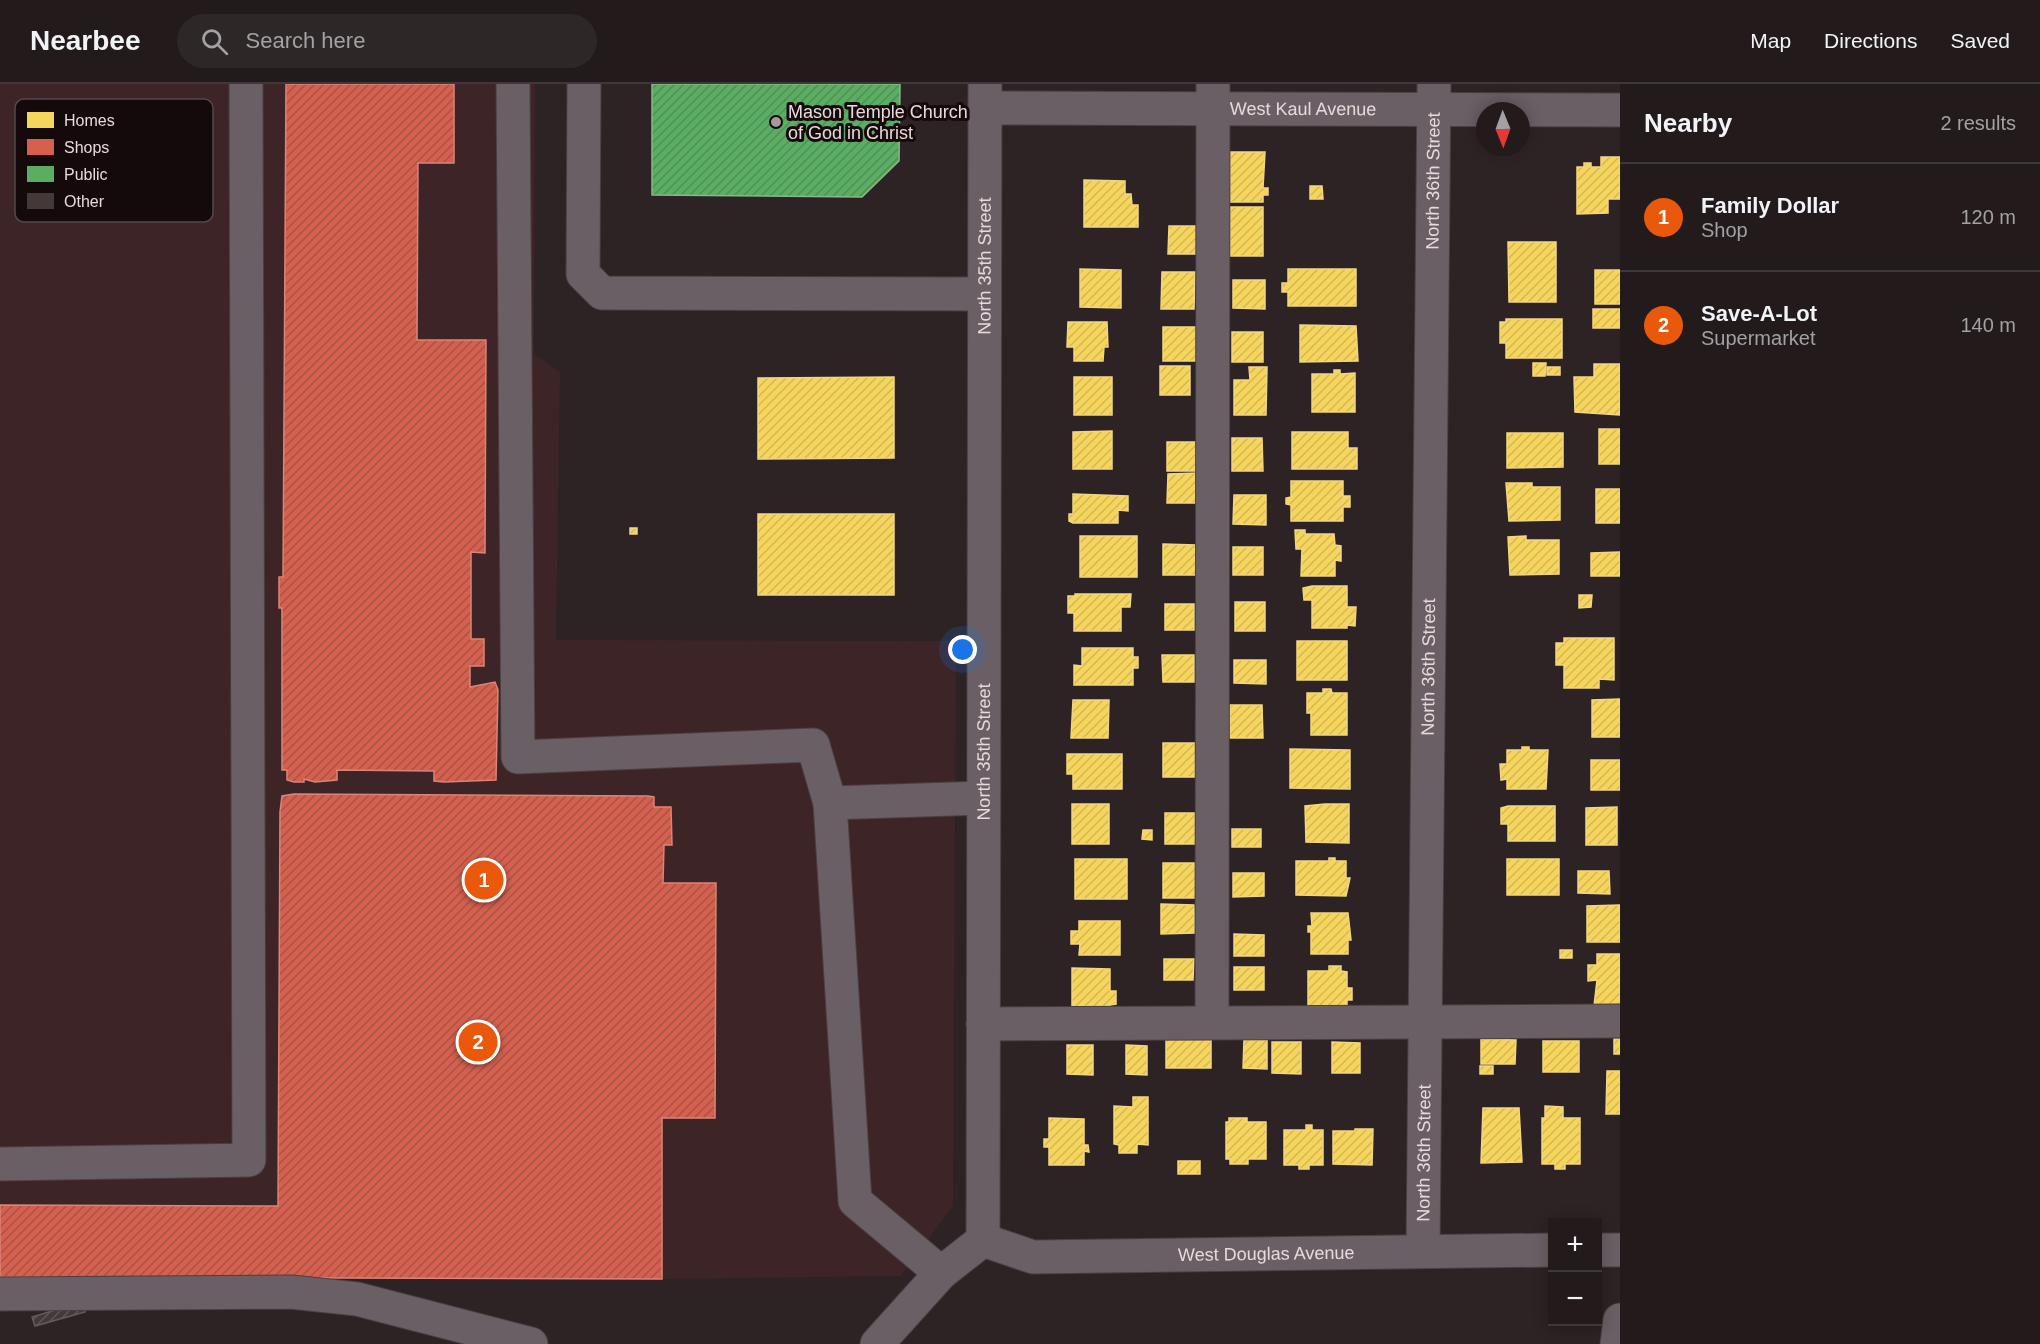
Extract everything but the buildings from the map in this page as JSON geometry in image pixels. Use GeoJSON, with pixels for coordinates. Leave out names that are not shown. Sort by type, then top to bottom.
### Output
{"type":"FeatureCollection","features":[{"type":"Feature","properties":{"kind":"street"},"geometry":{"type":"LineString","coordinates":[[0,1164],[249,1160],[246,84]]}},
{"type":"Feature","properties":{"kind":"street"},"geometry":{"type":"LineString","coordinates":[[513,84],[518,757],[813,745],[830,803],[855,1201],[940,1273]]}},
{"type":"Feature","properties":{"kind":"street"},"geometry":{"type":"LineString","coordinates":[[584,84],[583,274],[602,293],[984,294]]}},
{"type":"Feature","properties":{"kind":"street","name":"North 35th Street"},"geometry":{"type":"LineString","coordinates":[[983,1240],[985,96]]}},
{"type":"Feature","properties":{"kind":"street","name":"West Kaul Avenue"},"geometry":{"type":"LineString","coordinates":[[985,96],[1434,98],[1620,110]]}},
{"type":"Feature","properties":{"kind":"street"},"geometry":{"type":"LineString","coordinates":[[1212,1022],[1213,97]]}},
{"type":"Feature","properties":{"kind":"street","name":"North 36th Street"},"geometry":{"type":"LineString","coordinates":[[1424,1251],[1434,98]]}},
{"type":"Feature","properties":{"kind":"street"},"geometry":{"type":"LineString","coordinates":[[830,803],[983,798]]}},
{"type":"Feature","properties":{"kind":"street"},"geometry":{"type":"LineString","coordinates":[[983,1024],[1620,1021]]}},
{"type":"Feature","properties":{"kind":"street"},"geometry":{"type":"LineString","coordinates":[[877,1344],[940,1273],[983,1240]]}},
{"type":"Feature","properties":{"kind":"street","name":"West Douglas Avenue"},"geometry":{"type":"LineString","coordinates":[[983,1240],[1033,1257],[1548,1250]]}},
{"type":"Feature","properties":{"kind":"street"},"geometry":{"type":"LineString","coordinates":[[1602,1250],[1620,1250]]}},
{"type":"Feature","properties":{"kind":"street"},"geometry":{"type":"LineString","coordinates":[[0,1294],[291,1292],[357,1299],[531,1344]]}},
{"type":"Feature","properties":{"kind":"street"},"geometry":{"type":"LineString","coordinates":[[1617,1344],[1620,1320]]}},
{"type":"Feature","properties":{"kind":"shaded area"},"geometry":{"type":"Polygon","coordinates":[[[0,84],[535,84],[534,354],[560,372],[556,640],[956,641],[953,1206],[901,1276],[662,1279],[0,1277],[0,84]]]}},
{"type":"Feature","properties":{"kind":"place","name":"Mason Temple Church of God in Christ"},"geometry":{"type":"Point","coordinates":[776,122]}},
{"type":"Feature","properties":{"kind":"place","name":"Family Dollar"},"geometry":{"type":"Point","coordinates":[484,880]}},
{"type":"Feature","properties":{"kind":"place","name":"Save-A-Lot"},"geometry":{"type":"Point","coordinates":[478,1042]}}]}
